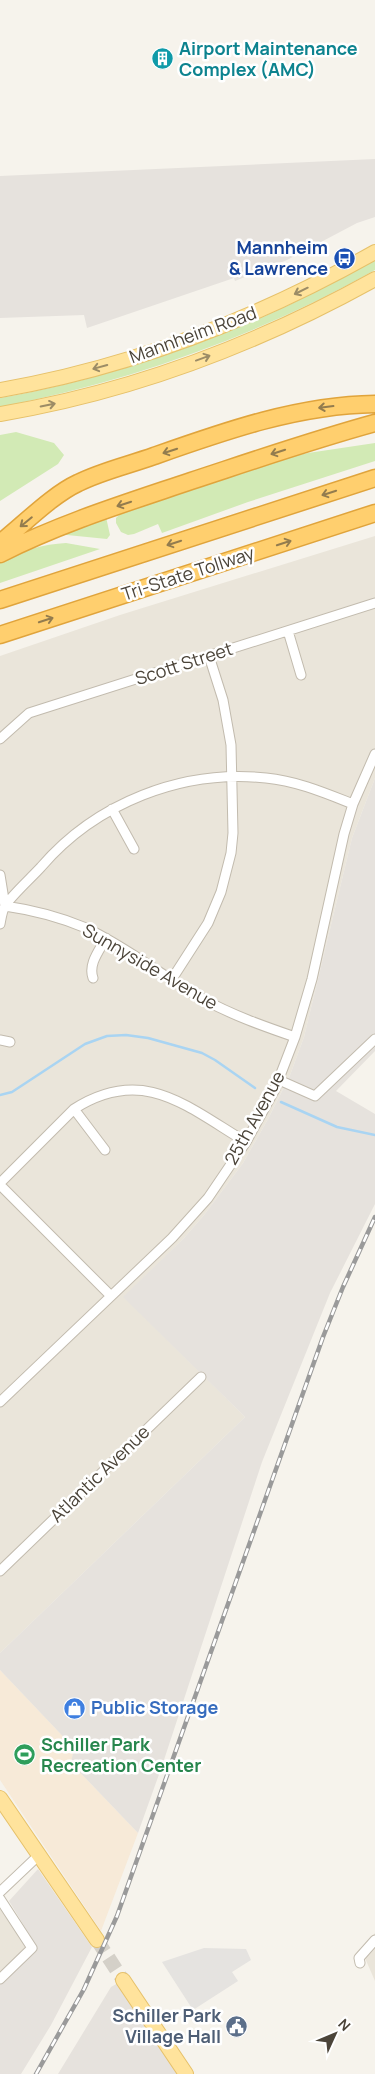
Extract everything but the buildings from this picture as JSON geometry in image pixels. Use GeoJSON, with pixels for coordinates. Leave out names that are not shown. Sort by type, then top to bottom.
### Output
{"type":"FeatureCollection","features":[{"type":"Feature","properties":{"kind":"highway"},"geometry":{"type":"LineString","coordinates":[[0,543],[49,503],[78,483],[268,419],[314,409],[353,404],[375,404]]}},
{"type":"Feature","properties":{"kind":"highway"},"geometry":{"type":"LineString","coordinates":[[0,554],[60,526],[108,509],[304,444],[375,423]]}},
{"type":"Feature","properties":{"kind":"highway","name":"Tri-State Tollway"},"geometry":{"type":"LineString","coordinates":[[0,600],[375,478]]}},
{"type":"Feature","properties":{"kind":"highway","name":"Tri-State Tollway"},"geometry":{"type":"LineString","coordinates":[[0,635],[375,513]]}},
{"type":"Feature","properties":{"kind":"main road","name":"Mannheim Road"},"geometry":{"type":"LineString","coordinates":[[0,390],[78,373],[184,341],[315,285],[375,252]]}},
{"type":"Feature","properties":{"kind":"main road","name":"Mannheim Road"},"geometry":{"type":"LineString","coordinates":[[0,414],[91,396],[163,373],[279,328],[375,280]]}},
{"type":"Feature","properties":{"kind":"main road"},"geometry":{"type":"LineString","coordinates":[[0,1798],[97,1940]]}},
{"type":"Feature","properties":{"kind":"main road"},"geometry":{"type":"LineString","coordinates":[[124,1980],[186,2074]]}},
{"type":"Feature","properties":{"kind":"street","name":"Scott Street"},"geometry":{"type":"LineString","coordinates":[[0,739],[29,713],[375,602]]}},
{"type":"Feature","properties":{"kind":"street"},"geometry":{"type":"LineString","coordinates":[[288,631],[301,675]]}},
{"type":"Feature","properties":{"kind":"street"},"geometry":{"type":"LineString","coordinates":[[172,979],[208,923],[226,873],[233,833],[232,776],[228,720],[209,656]]}},
{"type":"Feature","properties":{"kind":"street","name":"25th Avenue"},"geometry":{"type":"LineString","coordinates":[[0,1402],[172,1238],[208,1198],[246,1142],[279,1080],[295,1037],[312,979],[337,862],[353,804],[375,754]]}},
{"type":"Feature","properties":{"kind":"street"},"geometry":{"type":"LineString","coordinates":[[5,906],[65,842],[112,809],[170,785],[214,777],[266,778],[305,786],[353,804]]}},
{"type":"Feature","properties":{"kind":"street"},"geometry":{"type":"LineString","coordinates":[[112,809],[134,849]]}},
{"type":"Feature","properties":{"kind":"street"},"geometry":{"type":"LineString","coordinates":[[0,874],[5,906],[0,924]]}},
{"type":"Feature","properties":{"kind":"street","name":"Sunnyside Avenue"},"geometry":{"type":"LineString","coordinates":[[5,906],[48,914],[85,928],[106,938],[201,998],[229,1012],[295,1037]]}},
{"type":"Feature","properties":{"kind":"street"},"geometry":{"type":"LineString","coordinates":[[93,978],[91,973],[93,962],[106,938]]}},
{"type":"Feature","properties":{"kind":"street"},"geometry":{"type":"LineString","coordinates":[[0,1040],[10,1042]]}},
{"type":"Feature","properties":{"kind":"street"},"geometry":{"type":"LineString","coordinates":[[279,1080],[315,1096],[375,1040]]}},
{"type":"Feature","properties":{"kind":"street"},"geometry":{"type":"LineString","coordinates":[[111,1296],[0,1184],[74,1110],[87,1101],[115,1090],[151,1091],[173,1098],[246,1142]]}},
{"type":"Feature","properties":{"kind":"street"},"geometry":{"type":"LineString","coordinates":[[74,1110],[105,1150]]}},
{"type":"Feature","properties":{"kind":"street","name":"Atlantic Avenue"},"geometry":{"type":"LineString","coordinates":[[0,1571],[201,1377]]}},
{"type":"Feature","properties":{"kind":"street"},"geometry":{"type":"LineString","coordinates":[[0,1892],[38,1856]]}},
{"type":"Feature","properties":{"kind":"street"},"geometry":{"type":"LineString","coordinates":[[0,1899],[32,1948],[0,1979]]}},
{"type":"Feature","properties":{"kind":"street"},"geometry":{"type":"LineString","coordinates":[[360,1963],[359,1958],[375,1940]]}},
{"type":"Feature","properties":{"kind":"shaded area"},"geometry":{"type":"Polygon","coordinates":[[[375,159],[375,217],[357,223],[287,260],[235,281],[234,278],[87,328],[84,315],[0,318],[0,176],[375,159]]]}},
{"type":"Feature","properties":{"kind":"shaded area"},"geometry":{"type":"Polygon","coordinates":[[[375,536],[375,778],[352,838],[304,1037],[290,1075],[243,1163],[184,1238],[124,1297],[245,1417],[0,1653],[0,656],[120,615],[375,536]]]}},
{"type":"Feature","properties":{"kind":"shaded area"},"geometry":{"type":"Polygon","coordinates":[[[375,778],[375,1051],[336,1091],[375,1114],[375,1204],[330,1293],[262,1462],[162,1766],[138,1833],[71,1763],[74,1748],[0,1670],[0,1653],[245,1417],[123,1297],[184,1238],[204,1215],[243,1163],[290,1075],[304,1037],[352,838],[375,778]]]}},
{"type":"Feature","properties":{"kind":"shaded area"},"geometry":{"type":"Polygon","coordinates":[[[0,1670],[74,1748],[71,1763],[138,1833],[101,1931],[0,1780],[0,1670]]]}},
{"type":"Feature","properties":{"kind":"shaded area"},"geometry":{"type":"Polygon","coordinates":[[[38,1869],[92,1947],[51,2025],[21,2074],[0,2074],[0,1984],[37,1947],[9,1901],[38,1869]]]}},
{"type":"Feature","properties":{"kind":"shaded area"},"geometry":{"type":"Polygon","coordinates":[[[0,1909],[27,1946],[0,1972],[0,1909]]]}},
{"type":"Feature","properties":{"kind":"shaded area"},"geometry":{"type":"Polygon","coordinates":[[[375,1933],[375,1981],[361,1949],[375,1933]]]}},
{"type":"Feature","properties":{"kind":"shaded area"},"geometry":{"type":"Polygon","coordinates":[[[204,1948],[246,1949],[251,1960],[232,1972],[238,1981],[193,2010],[162,1962],[204,1948]]]}},
{"type":"Feature","properties":{"kind":"shaded area"},"geometry":{"type":"Polygon","coordinates":[[[118,1983],[177,2074],[58,2074],[111,1987],[118,1983]]]}},
{"type":"Feature","properties":{"kind":"green space"},"geometry":{"type":"Polygon","coordinates":[[[375,261],[375,270],[330,294],[285,316],[193,354],[98,384],[0,407],[0,398],[106,374],[175,352],[243,326],[375,261]]]}},
{"type":"Feature","properties":{"kind":"green space"},"geometry":{"type":"Polygon","coordinates":[[[16,432],[54,443],[64,455],[58,464],[0,501],[0,435],[16,432]]]}},
{"type":"Feature","properties":{"kind":"green space"},"geometry":{"type":"Polygon","coordinates":[[[375,443],[375,461],[248,502],[162,533],[158,524],[128,535],[121,532],[116,523],[116,518],[121,513],[280,459],[375,443]]]}},
{"type":"Feature","properties":{"kind":"green space"},"geometry":{"type":"Polygon","coordinates":[[[106,517],[110,535],[107,539],[57,534],[106,517]]]}},
{"type":"Feature","properties":{"kind":"green space"},"geometry":{"type":"Polygon","coordinates":[[[66,543],[100,549],[0,583],[0,561],[32,549],[66,543]]]}},
{"type":"Feature","properties":{"kind":"waterway"},"geometry":{"type":"LineString","coordinates":[[0,1095],[12,1092],[85,1044],[107,1036],[126,1035],[148,1038],[202,1053],[255,1088]]}},
{"type":"Feature","properties":{"kind":"waterway"},"geometry":{"type":"LineString","coordinates":[[281,1102],[337,1127],[375,1135]]}},
{"type":"Feature","properties":{"kind":"tunnel"},"geometry":{"type":"LineString","coordinates":[[97,1940],[123,1980]]}},
{"type":"Feature","properties":{"kind":"railway"},"geometry":{"type":"LineString","coordinates":[[36,2074],[84,1989],[117,1916],[323,1337],[343,1287],[375,1217]]}},
{"type":"Feature","properties":{"kind":"place","name":"Airport Maintenance Complex (AMC)"},"geometry":{"type":"Point","coordinates":[163,59]}},
{"type":"Feature","properties":{"kind":"place","name":"Mannheim & Lawrence"},"geometry":{"type":"Point","coordinates":[344,258]}},
{"type":"Feature","properties":{"kind":"place","name":"Public Storage"},"geometry":{"type":"Point","coordinates":[75,1708]}},
{"type":"Feature","properties":{"kind":"place","name":"Schiller Park Recreation Center"},"geometry":{"type":"Point","coordinates":[25,1755]}},
{"type":"Feature","properties":{"kind":"place","name":"Schiller Park Village Hall"},"geometry":{"type":"Point","coordinates":[237,2026]}}]}
